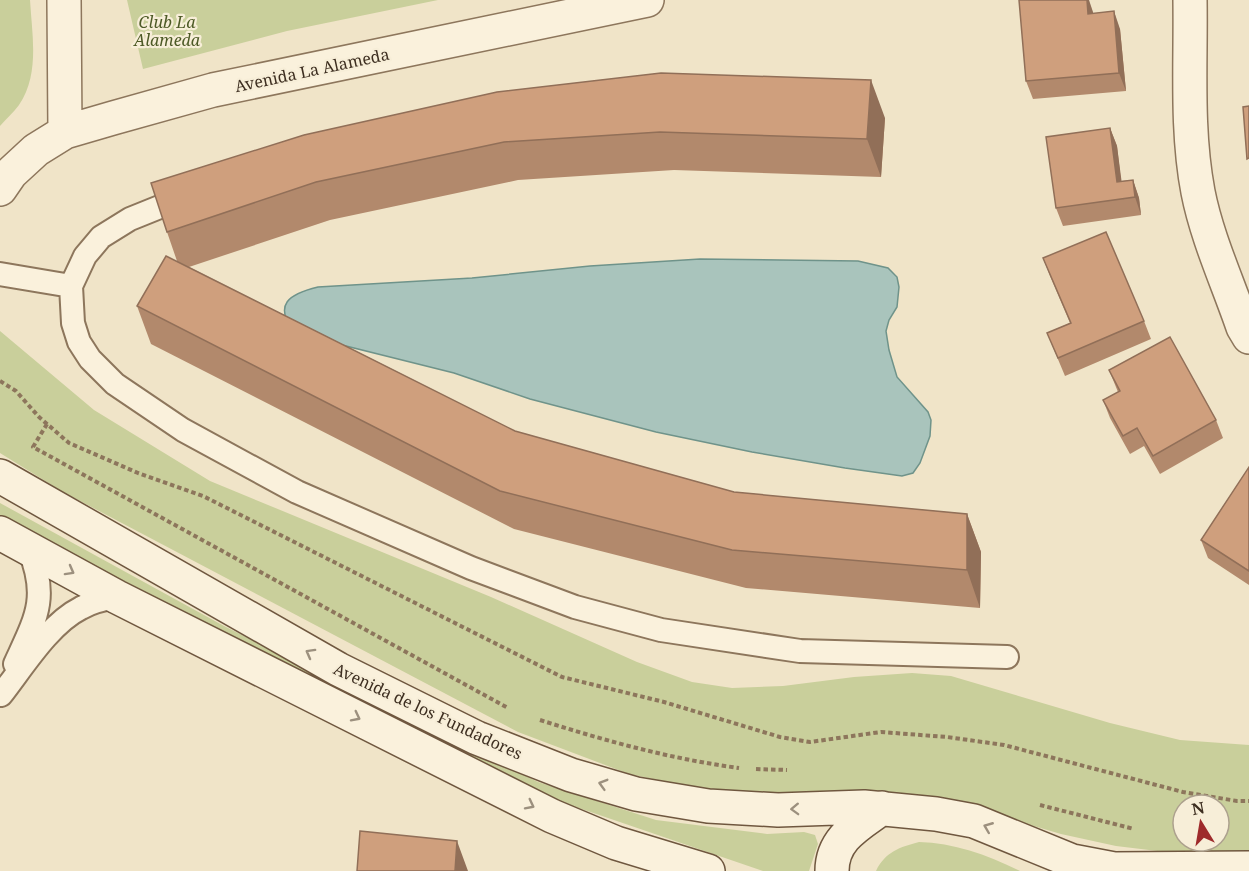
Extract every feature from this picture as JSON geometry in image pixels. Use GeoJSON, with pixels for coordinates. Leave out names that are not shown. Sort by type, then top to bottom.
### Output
{"type":"FeatureCollection","features":[{"type":"Feature","properties":{"kind":"street"},"geometry":{"type":"LineString","coordinates":[[64,0],[65,132]]}},
{"type":"Feature","properties":{"kind":"street","name":"Avenida La Alameda"},"geometry":{"type":"LineString","coordinates":[[0,189],[11,173],[36,150],[65,132],[213,90],[647,0]]}},
{"type":"Feature","properties":{"kind":"street"},"geometry":{"type":"LineString","coordinates":[[1190,0],[1191,143],[1198,194],[1213,242],[1249,337]]}},
{"type":"Feature","properties":{"kind":"street","name":"Avenida de los Fundadores"},"geometry":{"type":"LineString","coordinates":[[0,476],[338,669],[477,738],[571,775],[636,794],[708,806],[778,810],[864,807],[936,814],[974,821],[1072,861],[1114,869],[1249,868]]}},
{"type":"Feature","properties":{"kind":"street"},"geometry":{"type":"LineString","coordinates":[[0,533],[117,597],[552,816],[616,843],[708,871]]}},
{"type":"Feature","properties":{"kind":"street"},"geometry":{"type":"LineString","coordinates":[[832,871],[832,862],[843,837],[882,808]]}},
{"type":"Feature","properties":{"kind":"street"},"geometry":{"type":"LineString","coordinates":[[1022,840],[1044,871]]}},
{"type":"Feature","properties":{"kind":"lane"},"geometry":{"type":"LineString","coordinates":[[208,188],[130,219],[102,237],[85,256],[71,286],[73,323],[79,342],[90,359],[115,384],[183,430],[297,492],[471,568],[575,607],[661,630],[800,651],[1008,657]]}},
{"type":"Feature","properties":{"kind":"lane"},"geometry":{"type":"LineString","coordinates":[[0,274],[71,286]]}},
{"type":"Feature","properties":{"kind":"lane"},"geometry":{"type":"LineString","coordinates":[[29,549],[38,571],[37,616],[1,695],[55,626],[79,608],[117,597]]}},
{"type":"Feature","properties":{"kind":"path"},"geometry":{"type":"LineString","coordinates":[[47,424],[33,447],[517,713]]}},
{"type":"Feature","properties":{"kind":"path"},"geometry":{"type":"LineString","coordinates":[[537,719],[609,742],[673,758],[738,768],[792,770]]}},
{"type":"Feature","properties":{"kind":"path"},"geometry":{"type":"LineString","coordinates":[[1035,804],[1139,831]]}},
{"type":"Feature","properties":{"kind":"green space"},"geometry":{"type":"Polygon","coordinates":[[[0,0],[30,0],[33,54],[26,93],[17,108],[0,126],[0,0]]]}},
{"type":"Feature","properties":{"kind":"green space","name":"Club La Alameda"},"geometry":{"type":"Polygon","coordinates":[[[127,0],[438,0],[287,31],[143,69],[127,0]]]}},
{"type":"Feature","properties":{"kind":"green space"},"geometry":{"type":"Polygon","coordinates":[[[0,331],[94,410],[210,481],[491,597],[637,662],[692,682],[732,688],[783,686],[854,677],[912,673],[951,676],[1110,723],[1180,740],[1249,745],[1249,851],[1231,851],[1231,793],[1171,793],[1171,853],[1116,846],[1061,834],[921,795],[865,792],[788,797],[716,792],[629,774],[518,732],[63,492],[0,453],[0,331]]]}},
{"type":"Feature","properties":{"kind":"green space"},"geometry":{"type":"Polygon","coordinates":[[[0,503],[224,626],[538,782],[656,820],[767,834],[804,832],[815,835],[818,844],[809,871],[763,871],[535,793],[220,635],[0,516],[0,503]]]}},
{"type":"Feature","properties":{"kind":"green space"},"geometry":{"type":"Polygon","coordinates":[[[919,842],[971,851],[1020,871],[876,871],[884,859],[894,851],[919,842]]]}},
{"type":"Feature","properties":{"kind":"water"},"geometry":{"type":"Polygon","coordinates":[[[700,259],[858,261],[888,268],[897,277],[899,287],[897,307],[889,320],[886,331],[889,350],[897,377],[928,412],[931,420],[930,436],[920,463],[913,473],[902,476],[845,468],[656,432],[530,399],[454,373],[294,333],[285,315],[287,302],[292,297],[318,287],[472,278],[590,266],[700,259]]]}},
{"type":"Feature","properties":{"kind":"building"},"geometry":{"type":"Polygon","coordinates":[[[1019,0],[1087,0],[1088,14],[1114,11],[1119,73],[1026,81],[1019,0]]]}},
{"type":"Feature","properties":{"kind":"building"},"geometry":{"type":"Polygon","coordinates":[[[661,73],[871,80],[867,139],[660,132],[504,142],[316,182],[167,232],[151,183],[304,135],[497,92],[661,73]]]}},
{"type":"Feature","properties":{"kind":"building"},"geometry":{"type":"Polygon","coordinates":[[[1249,106],[1249,158],[1247,159],[1243,107],[1249,106]]]}},
{"type":"Feature","properties":{"kind":"building"},"geometry":{"type":"Polygon","coordinates":[[[1110,128],[1117,182],[1133,180],[1135,197],[1056,208],[1046,137],[1110,128]]]}},
{"type":"Feature","properties":{"kind":"building"},"geometry":{"type":"Polygon","coordinates":[[[1106,232],[1144,321],[1058,358],[1047,333],[1071,323],[1043,258],[1106,232]]]}},
{"type":"Feature","properties":{"kind":"building"},"geometry":{"type":"Polygon","coordinates":[[[166,256],[515,431],[734,492],[967,514],[967,570],[732,550],[500,491],[137,306],[166,256]]]}},
{"type":"Feature","properties":{"kind":"building"},"geometry":{"type":"Polygon","coordinates":[[[1170,337],[1216,420],[1153,456],[1137,428],[1123,436],[1103,400],[1120,391],[1109,370],[1170,337]]]}},
{"type":"Feature","properties":{"kind":"building"},"geometry":{"type":"Polygon","coordinates":[[[1249,467],[1249,571],[1201,540],[1249,467]]]}},
{"type":"Feature","properties":{"kind":"building"},"geometry":{"type":"Polygon","coordinates":[[[360,831],[457,841],[455,871],[357,871],[360,831]]]}}]}
